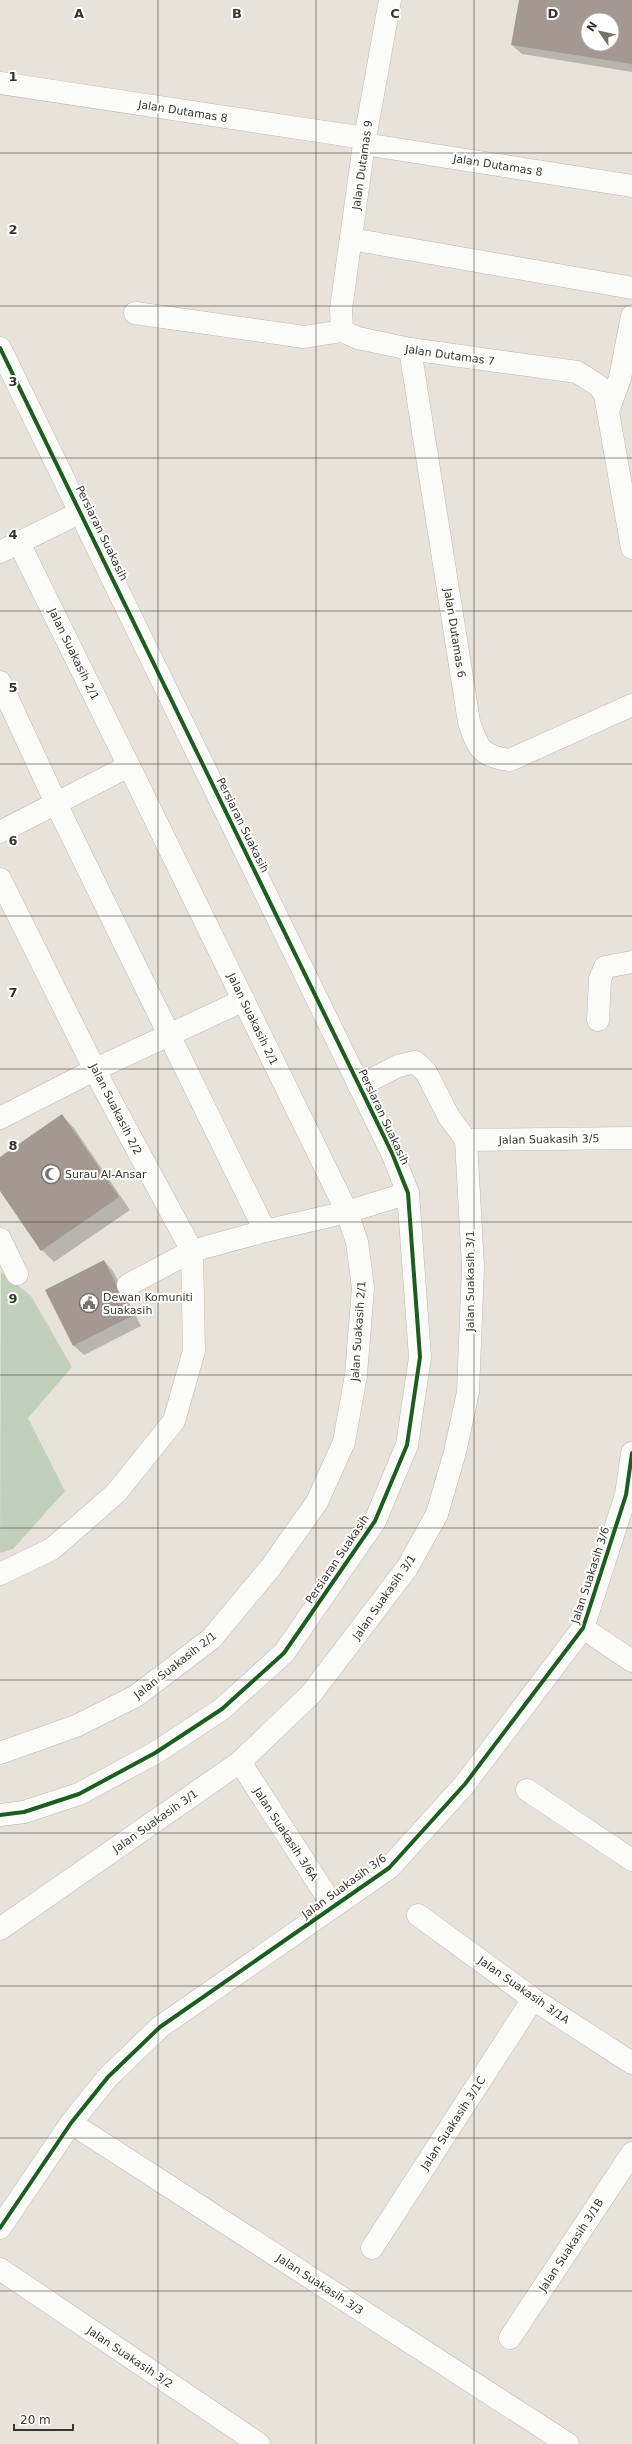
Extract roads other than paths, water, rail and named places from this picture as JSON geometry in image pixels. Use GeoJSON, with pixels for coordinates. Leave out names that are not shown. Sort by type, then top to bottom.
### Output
{"type":"FeatureCollection","features":[{"type":"Feature","properties":{"kind":"street","name":"Jalan Dutamas 9"},"geometry":{"type":"LineString","coordinates":[[342,331],[341,309],[365,141],[390,0]]}},
{"type":"Feature","properties":{"kind":"street","name":"Jalan Dutamas 8"},"geometry":{"type":"LineString","coordinates":[[0,83],[365,141],[632,186]]}},
{"type":"Feature","properties":{"kind":"street"},"geometry":{"type":"LineString","coordinates":[[351,239],[632,288]]}},
{"type":"Feature","properties":{"kind":"street"},"geometry":{"type":"LineString","coordinates":[[135,313],[304,338],[342,331]]}},
{"type":"Feature","properties":{"kind":"street"},"geometry":{"type":"LineString","coordinates":[[608,410],[620,378],[632,316]]}},
{"type":"Feature","properties":{"kind":"street","name":"Jalan Dutamas 7"},"geometry":{"type":"LineString","coordinates":[[342,331],[358,338],[410,350],[577,372],[599,386],[605,395],[632,548]]}},
{"type":"Feature","properties":{"kind":"street","name":"Persiaran Suakasih"},"geometry":{"type":"LineString","coordinates":[[0,348],[392,1153],[408,1193],[420,1357],[407,1445],[375,1521],[284,1653],[222,1709],[155,1753],[79,1794],[24,1812],[0,1815]]}},
{"type":"Feature","properties":{"kind":"street","name":"Jalan Dutamas 6"},"geometry":{"type":"LineString","coordinates":[[410,350],[469,722],[477,746],[492,758],[510,760],[632,705]]}},
{"type":"Feature","properties":{"kind":"street","name":"Jalan Suakasih 2/1"},"geometry":{"type":"LineString","coordinates":[[0,1753],[76,1726],[136,1696],[211,1639],[271,1567],[317,1502],[344,1442],[356,1375],[363,1288],[358,1242],[347,1212],[129,766],[9,548],[81,512]]}},
{"type":"Feature","properties":{"kind":"street"},"geometry":{"type":"LineString","coordinates":[[0,682],[56,803],[265,1231]]}},
{"type":"Feature","properties":{"kind":"street"},"geometry":{"type":"LineString","coordinates":[[0,832],[129,766]]}},
{"type":"Feature","properties":{"kind":"street","name":"Jalan Suakasih 2/2"},"geometry":{"type":"LineString","coordinates":[[0,879],[104,1088],[192,1251],[194,1351],[174,1421],[116,1493],[52,1549],[0,1574]]}},
{"type":"Feature","properties":{"kind":"street"},"geometry":{"type":"LineString","coordinates":[[598,1020],[600,979],[605,967],[632,962]]}},
{"type":"Feature","properties":{"kind":"street"},"geometry":{"type":"LineString","coordinates":[[0,1118],[96,1070],[244,1000]]}},
{"type":"Feature","properties":{"kind":"street"},"geometry":{"type":"LineString","coordinates":[[359,1086],[398,1066],[415,1062],[426,1072],[449,1117],[466,1140]]}},
{"type":"Feature","properties":{"kind":"street","name":"Jalan Suakasih 3/5"},"geometry":{"type":"LineString","coordinates":[[466,1140],[632,1138]]}},
{"type":"Feature","properties":{"kind":"street","name":"Jalan Suakasih 3/1"},"geometry":{"type":"LineString","coordinates":[[0,1929],[240,1762],[311,1694],[407,1568],[437,1514],[454,1452],[468,1392],[473,1267],[466,1140]]}},
{"type":"Feature","properties":{"kind":"street"},"geometry":{"type":"LineString","coordinates":[[128,1285],[192,1251],[265,1231],[347,1212],[408,1193]]}},
{"type":"Feature","properties":{"kind":"street"},"geometry":{"type":"LineString","coordinates":[[0,1239],[17,1274]]}},
{"type":"Feature","properties":{"kind":"street","name":"Jalan Suakasih 3/6"},"geometry":{"type":"LineString","coordinates":[[0,2228],[71,2123],[108,2077],[160,2027],[389,1868],[465,1784],[583,1628],[626,1495],[632,1453]]}},
{"type":"Feature","properties":{"kind":"street"},"geometry":{"type":"LineString","coordinates":[[583,1628],[632,1661]]}},
{"type":"Feature","properties":{"kind":"street","name":"Jalan Suakasih 3/6A"},"geometry":{"type":"LineString","coordinates":[[240,1762],[333,1906]]}},
{"type":"Feature","properties":{"kind":"street"},"geometry":{"type":"LineString","coordinates":[[527,1790],[632,1860]]}},
{"type":"Feature","properties":{"kind":"street","name":"Jalan Suakasih 3/1A"},"geometry":{"type":"LineString","coordinates":[[418,1915],[534,1999],[632,2063]]}},
{"type":"Feature","properties":{"kind":"street","name":"Jalan Suakasih 3/1C"},"geometry":{"type":"LineString","coordinates":[[372,2248],[534,1999]]}},
{"type":"Feature","properties":{"kind":"street","name":"Jalan Suakasih 3/3"},"geometry":{"type":"LineString","coordinates":[[71,2123],[568,2444]]}},
{"type":"Feature","properties":{"kind":"street","name":"Jalan Suakasih 3/1B"},"geometry":{"type":"LineString","coordinates":[[510,2338],[632,2153]]}},
{"type":"Feature","properties":{"kind":"street","name":"Jalan Suakasih 3/2"},"geometry":{"type":"LineString","coordinates":[[0,2269],[259,2444]]}},
{"type":"Feature","properties":{"kind":"place","name":"Surau Al-Ansar"},"geometry":{"type":"Point","coordinates":[51,1174]}},
{"type":"Feature","properties":{"kind":"place","name":"Dewan Komuniti Suakasih"},"geometry":{"type":"Point","coordinates":[89,1303]}}]}
